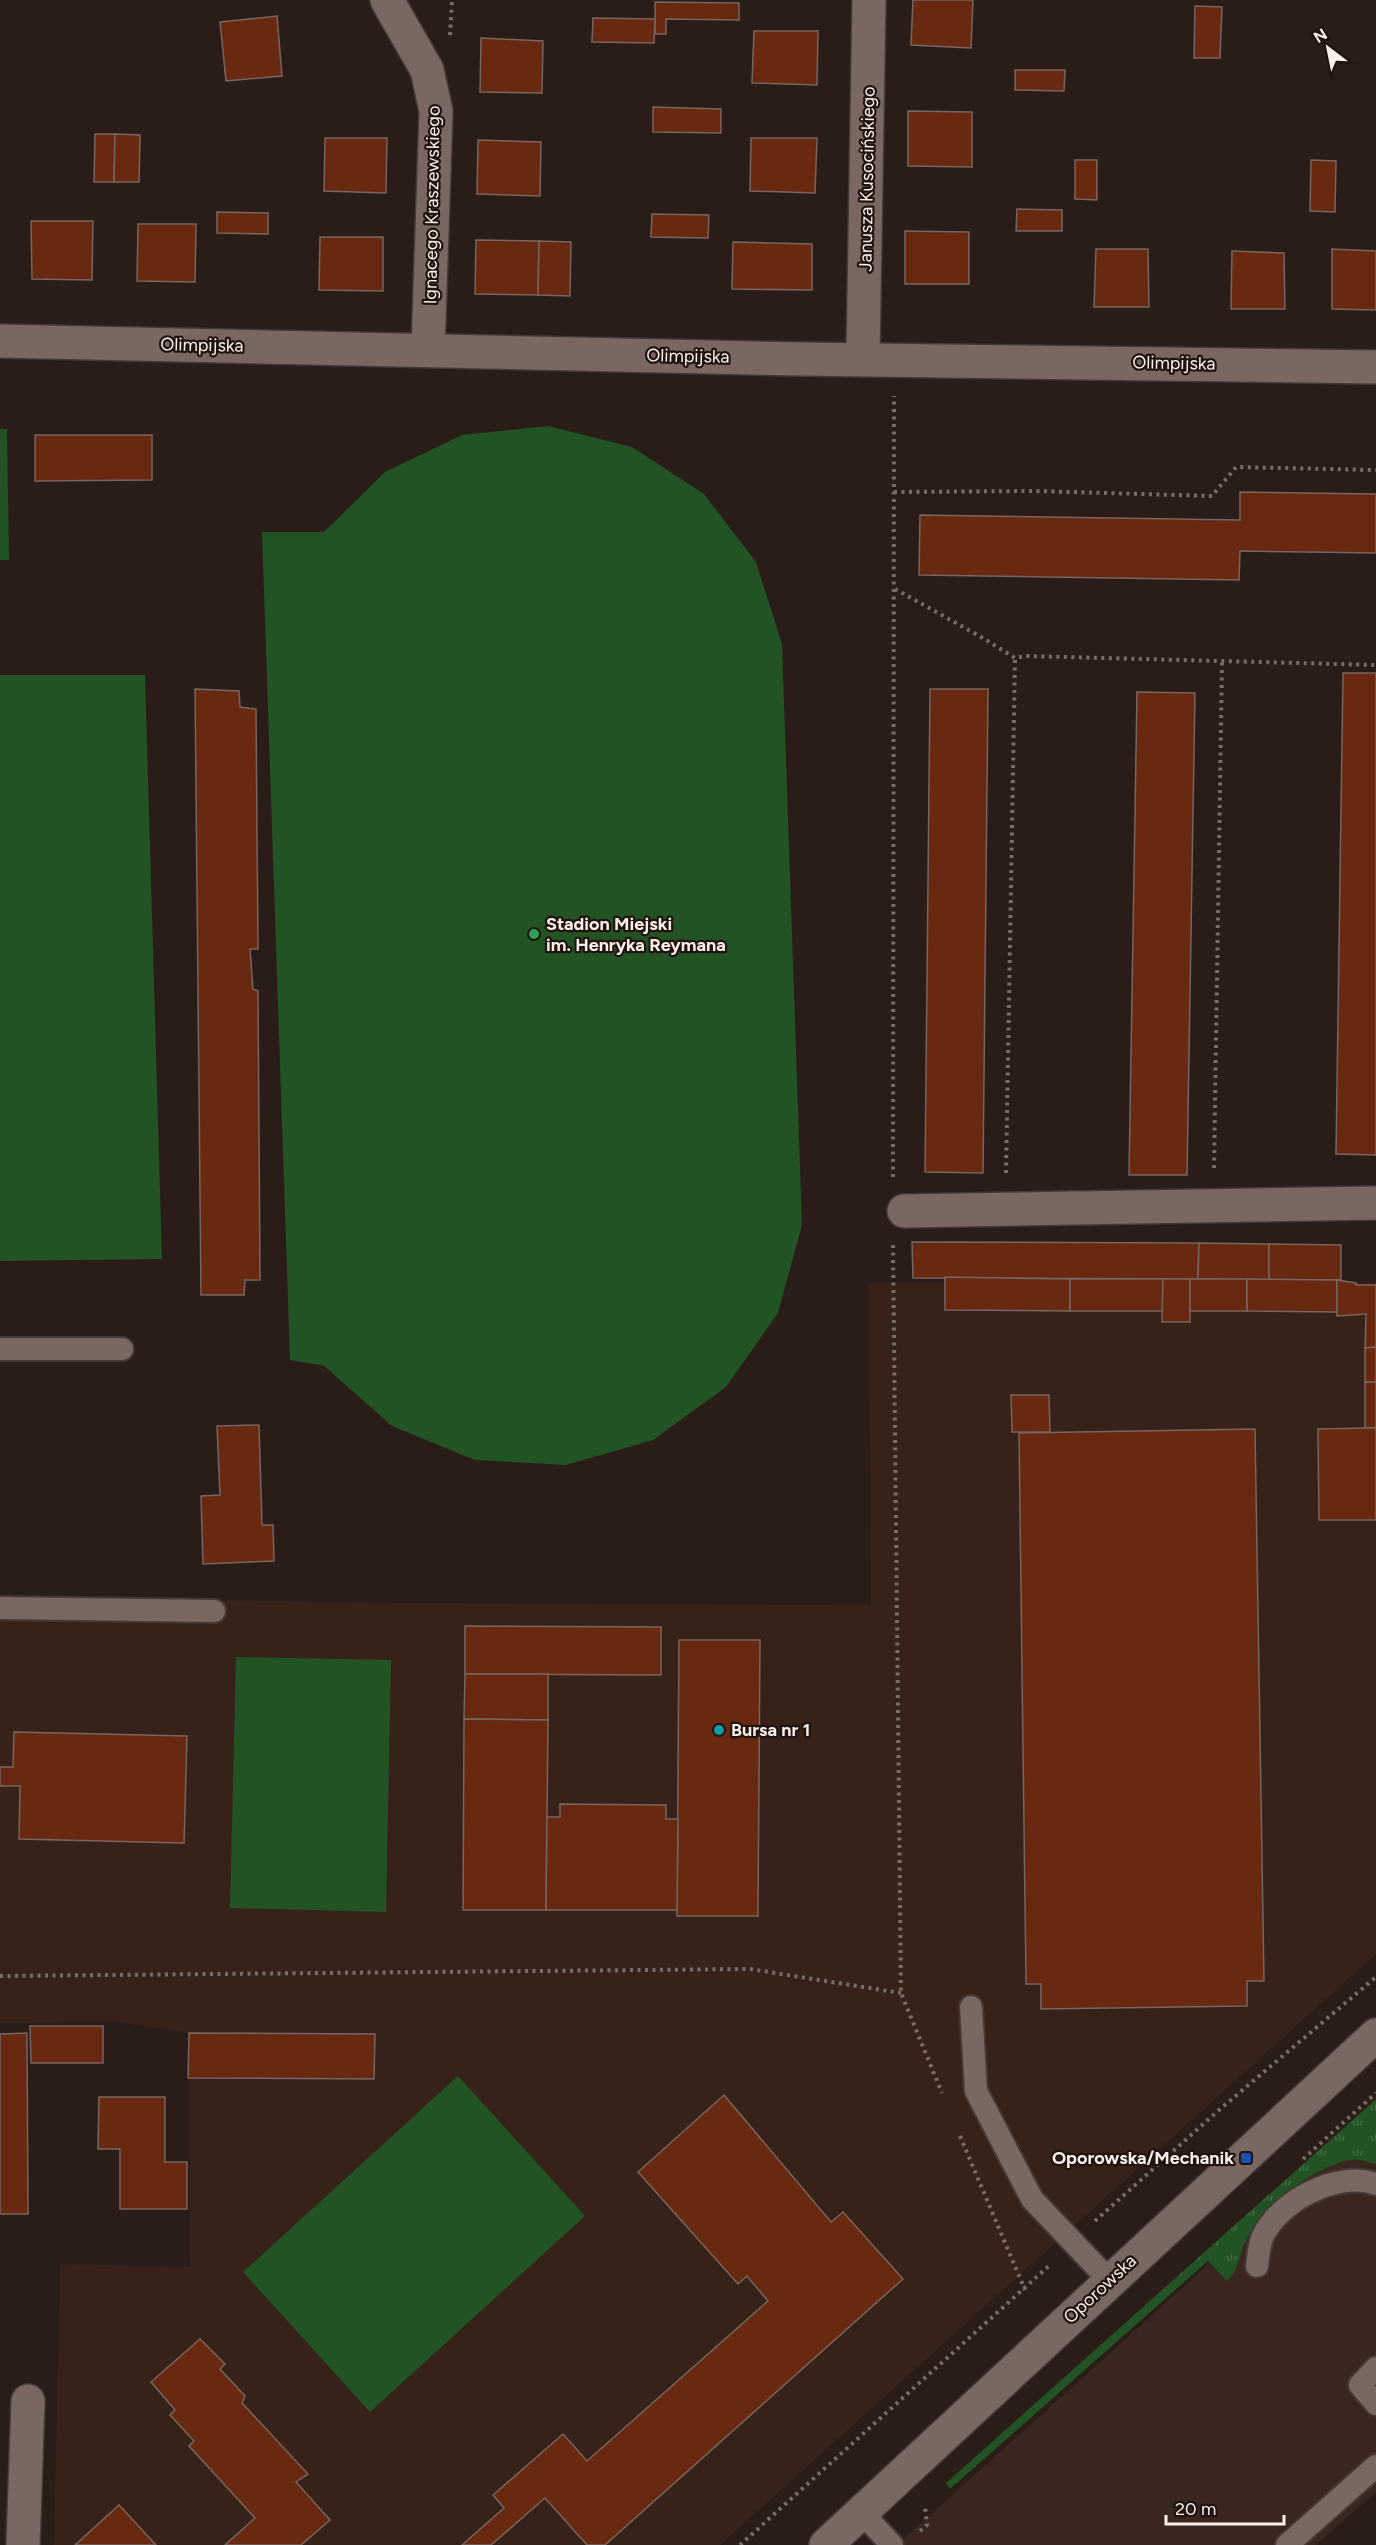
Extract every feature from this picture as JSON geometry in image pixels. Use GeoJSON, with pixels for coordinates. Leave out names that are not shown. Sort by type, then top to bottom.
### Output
{"type":"FeatureCollection","features":[{"type":"Feature","properties":{"kind":"street","name":"Ignacego Kraszewskiego"},"geometry":{"type":"LineString","coordinates":[[387,0],[427,70],[436,111],[428,350]]}},
{"type":"Feature","properties":{"kind":"street","name":"Janusza Kusocińskiego"},"geometry":{"type":"LineString","coordinates":[[863,358],[869,0]]}},
{"type":"Feature","properties":{"kind":"street","name":"Olimpijska"},"geometry":{"type":"LineString","coordinates":[[0,341],[1376,367]]}},
{"type":"Feature","properties":{"kind":"street"},"geometry":{"type":"LineString","coordinates":[[897,1210],[1376,1203]]}},
{"type":"Feature","properties":{"kind":"street","name":"Oporowska"},"geometry":{"type":"LineString","coordinates":[[826,2545],[1109,2280],[1246,2158],[1376,2035]]}},
{"type":"Feature","properties":{"kind":"street"},"geometry":{"type":"LineString","coordinates":[[23,2545],[28,2401]]}},
{"type":"Feature","properties":{"kind":"lane"},"geometry":{"type":"LineString","coordinates":[[0,1349],[122,1349]]}},
{"type":"Feature","properties":{"kind":"lane"},"geometry":{"type":"LineString","coordinates":[[0,1608],[214,1611]]}},
{"type":"Feature","properties":{"kind":"lane"},"geometry":{"type":"LineString","coordinates":[[971,2007],[976,2091],[1032,2199],[1109,2280]]}},
{"type":"Feature","properties":{"kind":"lane"},"geometry":{"type":"LineString","coordinates":[[1257,2266],[1263,2236],[1278,2215],[1297,2200],[1335,2184],[1363,2179],[1376,2184]]}},
{"type":"Feature","properties":{"kind":"lane"},"geometry":{"type":"LineString","coordinates":[[1376,2368],[1360,2385],[1376,2404]]}},
{"type":"Feature","properties":{"kind":"lane"},"geometry":{"type":"LineString","coordinates":[[1287,2545],[1376,2466]]}},
{"type":"Feature","properties":{"kind":"lane"},"geometry":{"type":"LineString","coordinates":[[862,2513],[892,2545]]}},
{"type":"Feature","properties":{"kind":"path"},"geometry":{"type":"LineString","coordinates":[[445,42],[451,34],[452,0]]}},
{"type":"Feature","properties":{"kind":"path"},"geometry":{"type":"LineString","coordinates":[[894,388],[901,1993],[947,2103]]}},
{"type":"Feature","properties":{"kind":"path"},"geometry":{"type":"LineString","coordinates":[[894,492],[1034,491],[1212,496],[1236,468],[1376,470]]}},
{"type":"Feature","properties":{"kind":"path"},"geometry":{"type":"LineString","coordinates":[[894,589],[984,638],[1015,658],[1026,656],[1376,665]]}},
{"type":"Feature","properties":{"kind":"path"},"geometry":{"type":"LineString","coordinates":[[1004,1177],[1007,1170],[1015,658]]}},
{"type":"Feature","properties":{"kind":"path"},"geometry":{"type":"LineString","coordinates":[[1214,1172],[1222,661]]}},
{"type":"Feature","properties":{"kind":"path"},"geometry":{"type":"LineString","coordinates":[[0,1976],[750,1969],[901,1993]]}},
{"type":"Feature","properties":{"kind":"path"},"geometry":{"type":"LineString","coordinates":[[956,2125],[1025,2290]]}},
{"type":"Feature","properties":{"kind":"shaded area"},"geometry":{"type":"Polygon","coordinates":[[[869,1282],[1376,1283],[1376,1954],[720,2545],[54,2545],[60,2264],[190,2267],[189,2033],[116,2022],[0,2023],[0,1597],[404,1603],[871,1605],[869,1282]]]}},
{"type":"Feature","properties":{"kind":"shaded area"},"geometry":{"type":"Polygon","coordinates":[[[1376,2113],[1376,2492],[1316,2545],[897,2545],[1376,2113]]]}},
{"type":"Feature","properties":{"kind":"green space","name":"Stadion Miejski im. Henryka Reymana"},"geometry":{"type":"Polygon","coordinates":[[[548,426],[632,447],[704,494],[756,562],[782,644],[802,1225],[778,1313],[726,1387],[653,1440],[566,1465],[475,1460],[392,1426],[324,1366],[290,1360],[262,532],[324,532],[385,472],[462,435],[548,426]]]}},
{"type":"Feature","properties":{"kind":"green space"},"geometry":{"type":"Polygon","coordinates":[[[0,429],[7,429],[9,560],[0,560],[0,429]]]}},
{"type":"Feature","properties":{"kind":"green space"},"geometry":{"type":"Polygon","coordinates":[[[0,675],[145,675],[162,1259],[0,1261],[0,675]]]}},
{"type":"Feature","properties":{"kind":"green space"},"geometry":{"type":"Polygon","coordinates":[[[236,1657],[391,1660],[386,1912],[230,1908],[236,1657]]]}},
{"type":"Feature","properties":{"kind":"green space"},"geometry":{"type":"Polygon","coordinates":[[[458,2076],[585,2216],[370,2412],[243,2272],[458,2076]]]}},
{"type":"Feature","properties":{"kind":"green space"},"geometry":{"type":"Polygon","coordinates":[[[1376,2099],[1376,2164],[1349,2160],[1334,2164],[1305,2179],[1279,2200],[1257,2224],[1245,2242],[1234,2271],[1227,2281],[1208,2261],[950,2489],[946,2483],[1376,2099]]]}},
{"type":"Feature","properties":{"kind":"building"},"geometry":{"type":"Polygon","coordinates":[[[913,0],[973,0],[971,48],[911,45],[913,0]]]}},
{"type":"Feature","properties":{"kind":"building"},"geometry":{"type":"Polygon","coordinates":[[[655,2],[739,3],[739,20],[666,19],[666,34],[655,34],[655,2]]]}},
{"type":"Feature","properties":{"kind":"building"},"geometry":{"type":"Polygon","coordinates":[[[1195,6],[1222,7],[1220,58],[1194,58],[1195,6]]]}},
{"type":"Feature","properties":{"kind":"building"},"geometry":{"type":"Polygon","coordinates":[[[277,16],[282,76],[226,81],[220,22],[277,16]]]}},
{"type":"Feature","properties":{"kind":"building"},"geometry":{"type":"Polygon","coordinates":[[[593,18],[655,19],[654,43],[592,42],[593,18]]]}},
{"type":"Feature","properties":{"kind":"building"},"geometry":{"type":"Polygon","coordinates":[[[754,31],[818,31],[817,85],[752,83],[754,31]]]}},
{"type":"Feature","properties":{"kind":"building"},"geometry":{"type":"Polygon","coordinates":[[[481,38],[543,41],[542,93],[480,92],[481,38]]]}},
{"type":"Feature","properties":{"kind":"building"},"geometry":{"type":"Polygon","coordinates":[[[1015,70],[1065,70],[1064,91],[1015,90],[1015,70]]]}},
{"type":"Feature","properties":{"kind":"building"},"geometry":{"type":"Polygon","coordinates":[[[653,107],[721,109],[721,133],[653,132],[653,107]]]}},
{"type":"Feature","properties":{"kind":"building"},"geometry":{"type":"Polygon","coordinates":[[[908,111],[972,112],[972,167],[908,166],[908,111]]]}},
{"type":"Feature","properties":{"kind":"building"},"geometry":{"type":"Polygon","coordinates":[[[95,134],[115,134],[114,182],[94,182],[95,134]]]}},
{"type":"Feature","properties":{"kind":"building"},"geometry":{"type":"Polygon","coordinates":[[[115,134],[140,135],[139,182],[114,182],[115,134]]]}},
{"type":"Feature","properties":{"kind":"building"},"geometry":{"type":"Polygon","coordinates":[[[325,138],[387,138],[386,193],[324,191],[325,138]]]}},
{"type":"Feature","properties":{"kind":"building"},"geometry":{"type":"Polygon","coordinates":[[[751,138],[817,138],[815,193],[750,191],[751,138]]]}},
{"type":"Feature","properties":{"kind":"building"},"geometry":{"type":"Polygon","coordinates":[[[478,140],[541,142],[540,196],[477,194],[478,140]]]}},
{"type":"Feature","properties":{"kind":"building"},"geometry":{"type":"Polygon","coordinates":[[[1075,160],[1097,160],[1097,200],[1075,199],[1075,160]]]}},
{"type":"Feature","properties":{"kind":"building"},"geometry":{"type":"Polygon","coordinates":[[[1311,160],[1336,161],[1335,212],[1310,211],[1311,160]]]}},
{"type":"Feature","properties":{"kind":"building"},"geometry":{"type":"Polygon","coordinates":[[[1017,209],[1062,210],[1062,231],[1016,231],[1017,209]]]}},
{"type":"Feature","properties":{"kind":"building"},"geometry":{"type":"Polygon","coordinates":[[[217,212],[268,213],[268,234],[217,233],[217,212]]]}},
{"type":"Feature","properties":{"kind":"building"},"geometry":{"type":"Polygon","coordinates":[[[652,214],[709,215],[708,238],[651,237],[652,214]]]}},
{"type":"Feature","properties":{"kind":"building"},"geometry":{"type":"Polygon","coordinates":[[[31,221],[93,221],[92,280],[32,279],[31,221]]]}},
{"type":"Feature","properties":{"kind":"building"},"geometry":{"type":"Polygon","coordinates":[[[138,224],[196,224],[195,282],[137,281],[138,224]]]}},
{"type":"Feature","properties":{"kind":"building"},"geometry":{"type":"Polygon","coordinates":[[[905,231],[969,232],[969,284],[905,284],[905,231]]]}},
{"type":"Feature","properties":{"kind":"building"},"geometry":{"type":"Polygon","coordinates":[[[320,237],[383,237],[383,291],[319,290],[320,237]]]}},
{"type":"Feature","properties":{"kind":"building"},"geometry":{"type":"Polygon","coordinates":[[[476,240],[539,241],[538,295],[475,294],[476,240]]]}},
{"type":"Feature","properties":{"kind":"building"},"geometry":{"type":"Polygon","coordinates":[[[539,241],[571,242],[570,296],[538,295],[539,241]]]}},
{"type":"Feature","properties":{"kind":"building"},"geometry":{"type":"Polygon","coordinates":[[[733,242],[812,244],[812,290],[732,289],[733,242]]]}},
{"type":"Feature","properties":{"kind":"building"},"geometry":{"type":"Polygon","coordinates":[[[1096,249],[1148,249],[1149,307],[1094,307],[1096,249]]]}},
{"type":"Feature","properties":{"kind":"building"},"geometry":{"type":"Polygon","coordinates":[[[1332,249],[1376,251],[1376,310],[1332,309],[1332,249]]]}},
{"type":"Feature","properties":{"kind":"building"},"geometry":{"type":"Polygon","coordinates":[[[1232,251],[1284,253],[1285,309],[1231,309],[1232,251]]]}},
{"type":"Feature","properties":{"kind":"building"},"geometry":{"type":"Polygon","coordinates":[[[35,435],[152,435],[152,480],[35,481],[35,435]]]}},
{"type":"Feature","properties":{"kind":"building"},"geometry":{"type":"Polygon","coordinates":[[[1240,492],[1376,494],[1376,553],[1240,551],[1239,580],[919,575],[920,515],[1240,520],[1240,492]]]}},
{"type":"Feature","properties":{"kind":"building"},"geometry":{"type":"Polygon","coordinates":[[[1343,673],[1376,673],[1376,1155],[1336,1154],[1343,673]]]}},
{"type":"Feature","properties":{"kind":"building"},"geometry":{"type":"Polygon","coordinates":[[[195,689],[239,691],[240,707],[256,709],[258,949],[250,949],[253,989],[258,991],[260,1280],[245,1280],[244,1295],[201,1295],[195,689]]]}},
{"type":"Feature","properties":{"kind":"building"},"geometry":{"type":"Polygon","coordinates":[[[930,689],[988,689],[983,1173],[925,1172],[930,689]]]}},
{"type":"Feature","properties":{"kind":"building"},"geometry":{"type":"Polygon","coordinates":[[[1137,692],[1195,693],[1187,1175],[1129,1175],[1137,692]]]}},
{"type":"Feature","properties":{"kind":"building"},"geometry":{"type":"Polygon","coordinates":[[[912,1242],[1199,1243],[1198,1279],[913,1278],[912,1242]]]}},
{"type":"Feature","properties":{"kind":"building"},"geometry":{"type":"Polygon","coordinates":[[[1199,1243],[1269,1244],[1269,1280],[1198,1279],[1199,1243]]]}},
{"type":"Feature","properties":{"kind":"building"},"geometry":{"type":"Polygon","coordinates":[[[1269,1244],[1341,1245],[1341,1280],[1269,1280],[1269,1244]]]}},
{"type":"Feature","properties":{"kind":"building"},"geometry":{"type":"Polygon","coordinates":[[[945,1277],[1070,1279],[1070,1311],[945,1310],[945,1277]]]}},
{"type":"Feature","properties":{"kind":"building"},"geometry":{"type":"Polygon","coordinates":[[[1070,1279],[1163,1279],[1163,1311],[1070,1311],[1070,1279]]]}},
{"type":"Feature","properties":{"kind":"building"},"geometry":{"type":"Polygon","coordinates":[[[1163,1279],[1190,1279],[1190,1322],[1162,1322],[1163,1279]]]}},
{"type":"Feature","properties":{"kind":"building"},"geometry":{"type":"Polygon","coordinates":[[[1190,1279],[1247,1279],[1247,1311],[1190,1311],[1190,1279]]]}},
{"type":"Feature","properties":{"kind":"building"},"geometry":{"type":"Polygon","coordinates":[[[1247,1279],[1337,1280],[1337,1312],[1247,1311],[1247,1279]]]}},
{"type":"Feature","properties":{"kind":"building"},"geometry":{"type":"Polygon","coordinates":[[[1337,1280],[1356,1283],[1356,1285],[1376,1285],[1376,1347],[1365,1348],[1366,1314],[1337,1316],[1337,1280]]]}},
{"type":"Feature","properties":{"kind":"building"},"geometry":{"type":"Polygon","coordinates":[[[1376,1347],[1376,1382],[1365,1382],[1365,1348],[1376,1347]]]}},
{"type":"Feature","properties":{"kind":"building"},"geometry":{"type":"Polygon","coordinates":[[[1365,1382],[1376,1382],[1376,1428],[1365,1428],[1365,1382]]]}},
{"type":"Feature","properties":{"kind":"building"},"geometry":{"type":"Polygon","coordinates":[[[1011,1395],[1049,1395],[1050,1432],[1012,1432],[1011,1395]]]}},
{"type":"Feature","properties":{"kind":"building"},"geometry":{"type":"Polygon","coordinates":[[[259,1425],[262,1525],[273,1525],[274,1561],[203,1564],[201,1496],[220,1495],[217,1426],[259,1425]]]}},
{"type":"Feature","properties":{"kind":"building"},"geometry":{"type":"Polygon","coordinates":[[[1376,1428],[1376,1520],[1319,1520],[1318,1429],[1376,1428]]]}},
{"type":"Feature","properties":{"kind":"building"},"geometry":{"type":"Polygon","coordinates":[[[1255,1429],[1264,1981],[1247,1981],[1247,2006],[1041,2009],[1041,1984],[1026,1984],[1019,1433],[1255,1429]]]}},
{"type":"Feature","properties":{"kind":"building"},"geometry":{"type":"Polygon","coordinates":[[[465,1626],[661,1627],[661,1675],[465,1674],[465,1626]]]}},
{"type":"Feature","properties":{"kind":"building","name":"Bursa nr 1"},"geometry":{"type":"Polygon","coordinates":[[[679,1640],[760,1640],[758,1916],[677,1916],[679,1640]]]}},
{"type":"Feature","properties":{"kind":"building"},"geometry":{"type":"Polygon","coordinates":[[[465,1674],[548,1674],[548,1720],[464,1719],[465,1674]]]}},
{"type":"Feature","properties":{"kind":"building"},"geometry":{"type":"Polygon","coordinates":[[[464,1719],[548,1720],[546,1910],[463,1910],[464,1719]]]}},
{"type":"Feature","properties":{"kind":"building"},"geometry":{"type":"Polygon","coordinates":[[[14,1732],[187,1736],[184,1843],[19,1839],[20,1786],[0,1786],[0,1767],[13,1767],[14,1732]]]}},
{"type":"Feature","properties":{"kind":"building"},"geometry":{"type":"Polygon","coordinates":[[[560,1804],[666,1805],[666,1819],[678,1819],[677,1910],[546,1910],[547,1817],[560,1817],[560,1804]]]}},
{"type":"Feature","properties":{"kind":"building"},"geometry":{"type":"Polygon","coordinates":[[[30,2026],[103,2026],[103,2063],[31,2063],[30,2026]]]}},
{"type":"Feature","properties":{"kind":"building"},"geometry":{"type":"Polygon","coordinates":[[[27,2033],[28,2214],[0,2214],[0,2034],[27,2033]]]}},
{"type":"Feature","properties":{"kind":"building"},"geometry":{"type":"Polygon","coordinates":[[[189,2033],[375,2034],[374,2079],[188,2078],[189,2033]]]}},
{"type":"Feature","properties":{"kind":"building"},"geometry":{"type":"Polygon","coordinates":[[[724,2095],[831,2222],[843,2212],[903,2279],[605,2545],[587,2545],[545,2498],[491,2545],[462,2545],[504,2508],[493,2495],[563,2434],[587,2461],[768,2301],[747,2276],[738,2284],[638,2172],[724,2095]]]}},
{"type":"Feature","properties":{"kind":"building"},"geometry":{"type":"Polygon","coordinates":[[[99,2097],[165,2097],[165,2162],[187,2162],[187,2209],[120,2209],[120,2149],[98,2149],[99,2097]]]}},
{"type":"Feature","properties":{"kind":"building"},"geometry":{"type":"Polygon","coordinates":[[[200,2339],[225,2364],[220,2369],[245,2396],[242,2403],[308,2474],[296,2482],[330,2520],[301,2545],[225,2545],[255,2518],[189,2446],[194,2441],[170,2415],[175,2410],[151,2382],[200,2339]]]}},
{"type":"Feature","properties":{"kind":"building"},"geometry":{"type":"Polygon","coordinates":[[[119,2505],[156,2545],[75,2545],[119,2505]]]}},
{"type":"Feature","properties":{"kind":"place","name":"Stadion Miejski im. Henryka Reymana"},"geometry":{"type":"Point","coordinates":[534,934]}},
{"type":"Feature","properties":{"kind":"place","name":"Bursa nr 1"},"geometry":{"type":"Point","coordinates":[719,1730]}},
{"type":"Feature","properties":{"kind":"place","name":"Oporowska/Mechanik"},"geometry":{"type":"Point","coordinates":[1246,2158]}}]}
